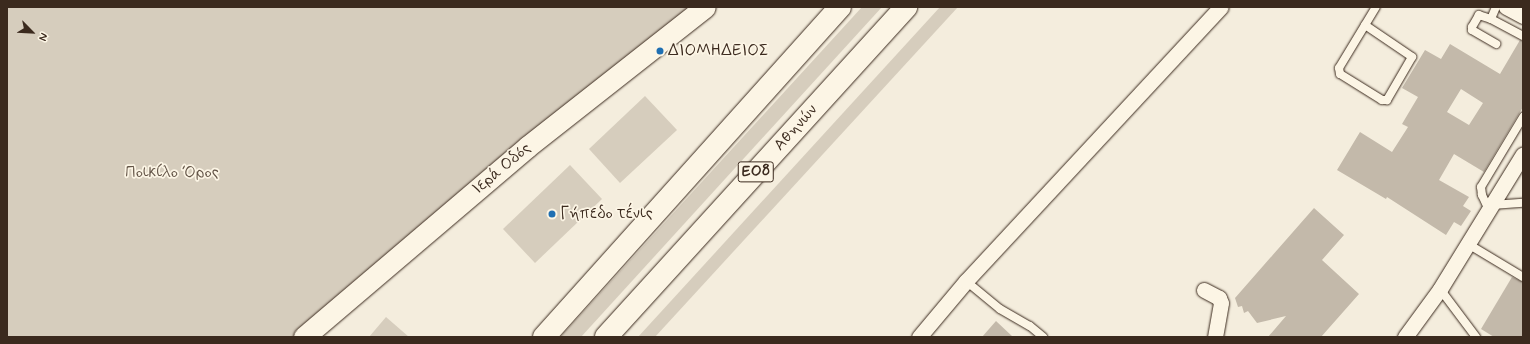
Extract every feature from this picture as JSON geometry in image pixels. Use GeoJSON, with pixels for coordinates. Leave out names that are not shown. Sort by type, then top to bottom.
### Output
{"type":"FeatureCollection","features":[{"type":"Feature","properties":{"kind":"highway"},"geometry":{"type":"LineString","coordinates":[[544,337],[840,7]]}},
{"type":"Feature","properties":{"kind":"highway","name":"Αθηνών"},"geometry":{"type":"LineString","coordinates":[[606,337],[906,7]]}},
{"type":"Feature","properties":{"kind":"main road","name":"Ιερά Οδός"},"geometry":{"type":"LineString","coordinates":[[304,337],[527,147],[705,7]]}},
{"type":"Feature","properties":{"kind":"street"},"geometry":{"type":"LineString","coordinates":[[919,337],[966,280],[1221,7]]}},
{"type":"Feature","properties":{"kind":"street"},"geometry":{"type":"LineString","coordinates":[[1506,7],[1523,16]]}},
{"type":"Feature","properties":{"kind":"street"},"geometry":{"type":"LineString","coordinates":[[1410,333],[1440,289],[1523,154]]}},
{"type":"Feature","properties":{"kind":"street"},"geometry":{"type":"LineString","coordinates":[[1204,290],[1219,298],[1221,304],[1216,337]]}},
{"type":"Feature","properties":{"kind":"lane"},"geometry":{"type":"LineString","coordinates":[[1365,25],[1412,57],[1387,100],[1382,100],[1340,74],[1339,68],[1365,25],[1376,7]]}},
{"type":"Feature","properties":{"kind":"lane"},"geometry":{"type":"LineString","coordinates":[[1491,19],[1496,7]]}},
{"type":"Feature","properties":{"kind":"lane"},"geometry":{"type":"LineString","coordinates":[[1496,44],[1472,30],[1479,15],[1491,19],[1523,36]]}},
{"type":"Feature","properties":{"kind":"lane"},"geometry":{"type":"LineString","coordinates":[[1523,117],[1482,187],[1482,195],[1490,207],[1523,203]]}},
{"type":"Feature","properties":{"kind":"lane"},"geometry":{"type":"LineString","coordinates":[[1468,244],[1523,277]]}},
{"type":"Feature","properties":{"kind":"lane"},"geometry":{"type":"LineString","coordinates":[[966,280],[1000,309],[1030,326],[1044,337]]}},
{"type":"Feature","properties":{"kind":"lane"},"geometry":{"type":"LineString","coordinates":[[1440,289],[1476,337]]}},
{"type":"Feature","properties":{"kind":"green space","name":"Ποικίλο Όρος"},"geometry":{"type":"Polygon","coordinates":[[[7,7],[705,7],[304,337],[7,337],[7,7]]]}},
{"type":"Feature","properties":{"kind":"green space"},"geometry":{"type":"Polygon","coordinates":[[[862,7],[882,7],[581,337],[560,337],[862,7]]]}},
{"type":"Feature","properties":{"kind":"green space"},"geometry":{"type":"Polygon","coordinates":[[[940,7],[958,7],[655,337],[638,337],[940,7]]]}},
{"type":"Feature","properties":{"kind":"green space","name":"Γήπεδο τένις"},"geometry":{"type":"Polygon","coordinates":[[[645,96],[677,130],[620,183],[589,149],[645,96]]]}},
{"type":"Feature","properties":{"kind":"green space","name":"Γήπεδο τένις"},"geometry":{"type":"Polygon","coordinates":[[[570,165],[602,199],[535,263],[503,229],[570,165]]]}},
{"type":"Feature","properties":{"kind":"green space"},"geometry":{"type":"Polygon","coordinates":[[[386,317],[409,337],[369,337],[386,317]]]}},
{"type":"Feature","properties":{"kind":"building"},"geometry":{"type":"Polygon","coordinates":[[[1520,40],[1523,41],[1523,107],[1484,172],[1454,154],[1439,180],[1469,197],[1463,206],[1471,211],[1461,226],[1454,222],[1446,235],[1387,197],[1386,199],[1337,170],[1360,132],[1392,152],[1408,127],[1402,124],[1418,97],[1402,88],[1425,50],[1441,59],[1450,44],[1500,74],[1520,40]],[[1461,89],[1447,112],[1469,125],[1483,103],[1461,89]]]}},
{"type":"Feature","properties":{"kind":"building"},"geometry":{"type":"Polygon","coordinates":[[[1314,208],[1344,235],[1322,260],[1359,294],[1321,337],[1268,337],[1286,316],[1257,323],[1248,311],[1244,313],[1242,306],[1238,307],[1235,298],[1314,208]]]}},
{"type":"Feature","properties":{"kind":"building"},"geometry":{"type":"Polygon","coordinates":[[[1512,277],[1523,282],[1523,337],[1494,337],[1481,329],[1512,277]]]}},
{"type":"Feature","properties":{"kind":"building"},"geometry":{"type":"Polygon","coordinates":[[[996,321],[1013,337],[982,337],[996,321]]]}},
{"type":"Feature","properties":{"kind":"place","name":"ΔΙΟΜΗΔΕΙΟΣ"},"geometry":{"type":"Point","coordinates":[660,51]}},
{"type":"Feature","properties":{"kind":"place","name":"Γήπεδο τένις"},"geometry":{"type":"Point","coordinates":[552,214]}}]}
